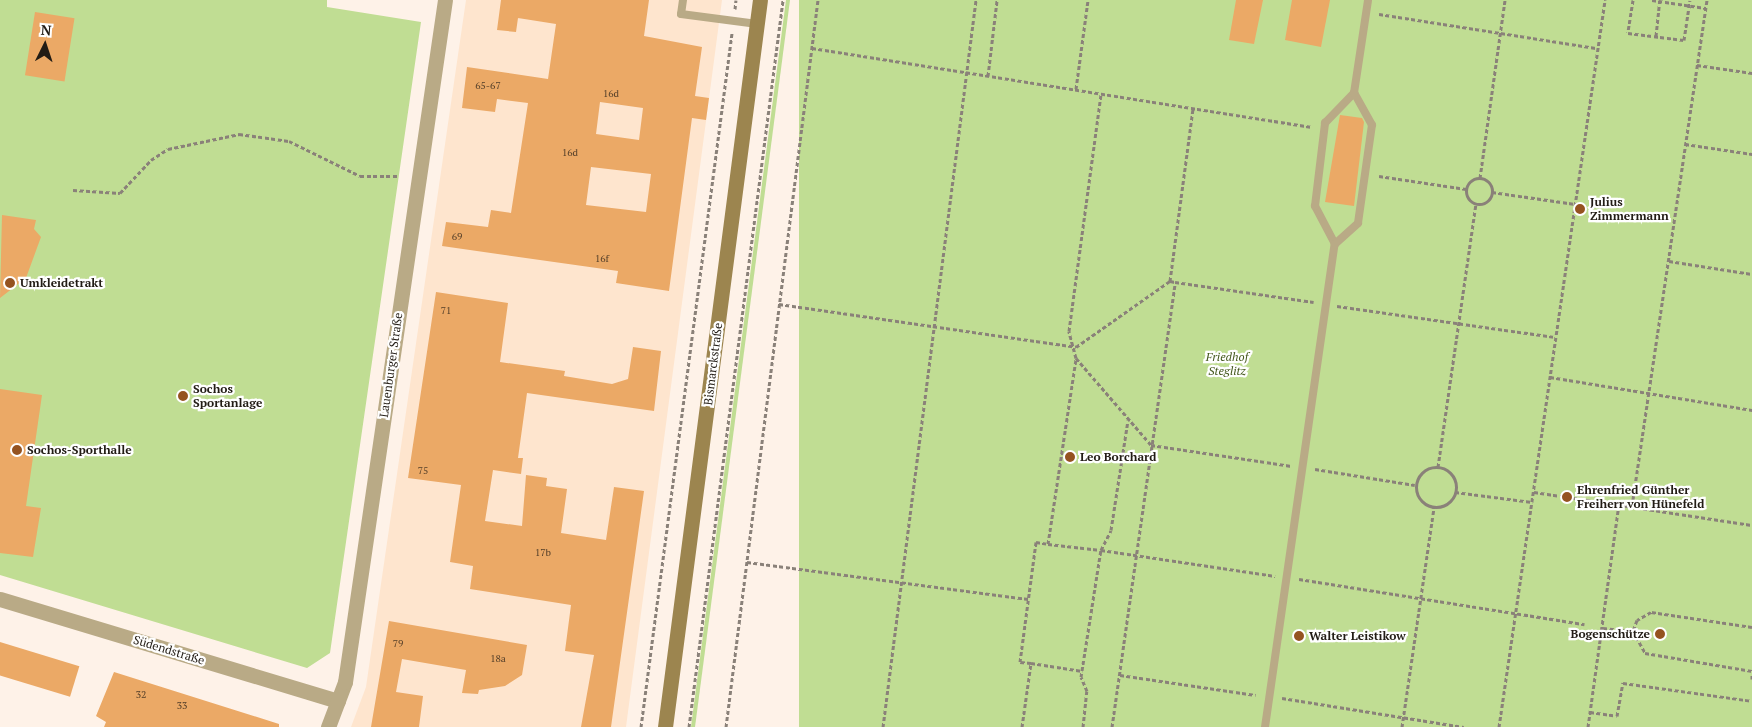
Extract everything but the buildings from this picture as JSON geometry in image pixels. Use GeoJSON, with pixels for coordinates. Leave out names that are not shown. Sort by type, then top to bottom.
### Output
{"type":"FeatureCollection","features":[{"type":"Feature","properties":{"kind":"street","name":"Lauenburger Straße"},"geometry":{"type":"LineString","coordinates":[[328,727],[345,682],[445,0]]}},
{"type":"Feature","properties":{"kind":"street","name":"Bismarckstraße"},"geometry":{"type":"LineString","coordinates":[[665,727],[760,0]]}},
{"type":"Feature","properties":{"kind":"street","name":"Südendstraße"},"geometry":{"type":"LineString","coordinates":[[0,599],[338,701]]}},
{"type":"Feature","properties":{"kind":"lane"},"geometry":{"type":"LineString","coordinates":[[683,0],[681,14],[757,24]]}},
{"type":"Feature","properties":{"kind":"lane"},"geometry":{"type":"LineString","coordinates":[[1265,727],[1335,244],[1315,206],[1325,129],[1354,93],[1368,0]]}},
{"type":"Feature","properties":{"kind":"lane"},"geometry":{"type":"LineString","coordinates":[[1335,244],[1358,223],[1372,125],[1354,93]]}},
{"type":"Feature","properties":{"kind":"path"},"geometry":{"type":"LineString","coordinates":[[641,727],[736,0]]}},
{"type":"Feature","properties":{"kind":"path"},"geometry":{"type":"LineString","coordinates":[[689,727],[784,0]]}},
{"type":"Feature","properties":{"kind":"path"},"geometry":{"type":"LineString","coordinates":[[726,727],[818,0]]}},
{"type":"Feature","properties":{"kind":"path"},"geometry":{"type":"LineString","coordinates":[[883,727],[976,0]]}},
{"type":"Feature","properties":{"kind":"path"},"geometry":{"type":"LineString","coordinates":[[988,76],[997,0]]}},
{"type":"Feature","properties":{"kind":"path"},"geometry":{"type":"LineString","coordinates":[[1076,89],[1088,0]]}},
{"type":"Feature","properties":{"kind":"path"},"geometry":{"type":"LineString","coordinates":[[1380,169],[1379,177],[1466,189],[1480,178],[1505,0]]}},
{"type":"Feature","properties":{"kind":"path"},"geometry":{"type":"LineString","coordinates":[[1499,727],[1605,0]]}},
{"type":"Feature","properties":{"kind":"path"},"geometry":{"type":"LineString","coordinates":[[1633,0],[1628,33],[1684,40],[1690,0]]}},
{"type":"Feature","properties":{"kind":"path"},"geometry":{"type":"LineString","coordinates":[[1652,0],[1706,8]]}},
{"type":"Feature","properties":{"kind":"path"},"geometry":{"type":"LineString","coordinates":[[1632,506],[1707,0]]}},
{"type":"Feature","properties":{"kind":"path"},"geometry":{"type":"LineString","coordinates":[[1656,36],[1660,1]]}},
{"type":"Feature","properties":{"kind":"path"},"geometry":{"type":"LineString","coordinates":[[1366,12],[1598,48]]}},
{"type":"Feature","properties":{"kind":"path"},"geometry":{"type":"LineString","coordinates":[[812,48],[1325,129]]}},
{"type":"Feature","properties":{"kind":"path"},"geometry":{"type":"LineString","coordinates":[[1697,65],[1752,73]]}},
{"type":"Feature","properties":{"kind":"path"},"geometry":{"type":"LineString","coordinates":[[1048,544],[1076,358],[1076,347],[1069,331],[1102,93]]}},
{"type":"Feature","properties":{"kind":"path"},"geometry":{"type":"LineString","coordinates":[[1170,281],[1193,108]]}},
{"type":"Feature","properties":{"kind":"path"},"geometry":{"type":"LineString","coordinates":[[73,190],[120,193],[151,160],[168,149],[239,134],[289,141],[360,176],[398,176]]}},
{"type":"Feature","properties":{"kind":"path"},"geometry":{"type":"LineString","coordinates":[[1685,144],[1752,154]]}},
{"type":"Feature","properties":{"kind":"path"},"geometry":{"type":"LineString","coordinates":[[1480,178],[1488,181],[1492,192]]}},
{"type":"Feature","properties":{"kind":"path"},"geometry":{"type":"LineString","coordinates":[[1466,189],[1467,198],[1476,204],[1486,202],[1492,192]]}},
{"type":"Feature","properties":{"kind":"path"},"geometry":{"type":"LineString","coordinates":[[1492,192],[1575,204]]}},
{"type":"Feature","properties":{"kind":"path"},"geometry":{"type":"LineString","coordinates":[[1438,467],[1461,323],[1476,204]]}},
{"type":"Feature","properties":{"kind":"path"},"geometry":{"type":"LineString","coordinates":[[1669,261],[1752,274]]}},
{"type":"Feature","properties":{"kind":"path"},"geometry":{"type":"LineString","coordinates":[[779,304],[1076,347],[1170,281],[1556,337]]}},
{"type":"Feature","properties":{"kind":"path"},"geometry":{"type":"LineString","coordinates":[[1112,727],[1175,282]]}},
{"type":"Feature","properties":{"kind":"path"},"geometry":{"type":"LineString","coordinates":[[1076,358],[1151,445],[1415,485]]}},
{"type":"Feature","properties":{"kind":"path"},"geometry":{"type":"LineString","coordinates":[[1550,377],[1752,410]]}},
{"type":"Feature","properties":{"kind":"path"},"geometry":{"type":"LineString","coordinates":[[1083,727],[1087,691],[1082,671],[1101,550],[1111,530],[1128,420]]}},
{"type":"Feature","properties":{"kind":"path"},"geometry":{"type":"LineString","coordinates":[[1438,467],[1452,476],[1455,492],[1450,502],[1434,507],[1418,497],[1415,485],[1423,471],[1438,467]]}},
{"type":"Feature","properties":{"kind":"path"},"geometry":{"type":"LineString","coordinates":[[1455,492],[1532,502]]}},
{"type":"Feature","properties":{"kind":"path"},"geometry":{"type":"LineString","coordinates":[[1534,492],[1752,525]]}},
{"type":"Feature","properties":{"kind":"path"},"geometry":{"type":"LineString","coordinates":[[1588,727],[1620,505]]}},
{"type":"Feature","properties":{"kind":"path"},"geometry":{"type":"LineString","coordinates":[[1402,727],[1434,507]]}},
{"type":"Feature","properties":{"kind":"path"},"geometry":{"type":"LineString","coordinates":[[1082,671],[1020,662],[1036,542],[1131,554]]}},
{"type":"Feature","properties":{"kind":"path"},"geometry":{"type":"LineString","coordinates":[[747,562],[1029,599]]}},
{"type":"Feature","properties":{"kind":"path"},"geometry":{"type":"LineString","coordinates":[[1420,598],[1584,624]]}},
{"type":"Feature","properties":{"kind":"path"},"geometry":{"type":"LineString","coordinates":[[1752,626],[1651,612],[1637,620],[1633,631],[1645,654],[1752,671]]}},
{"type":"Feature","properties":{"kind":"path"},"geometry":{"type":"LineString","coordinates":[[1603,628],[1633,631]]}},
{"type":"Feature","properties":{"kind":"path"},"geometry":{"type":"LineString","coordinates":[[1022,727],[1031,663]]}},
{"type":"Feature","properties":{"kind":"path"},"geometry":{"type":"LineString","coordinates":[[1120,675],[1269,696],[1464,727]]}},
{"type":"Feature","properties":{"kind":"path"},"geometry":{"type":"LineString","coordinates":[[1590,712],[1617,716],[1623,683],[1752,701]]}},
{"type":"Feature","properties":{"kind":"shaded area"},"geometry":{"type":"Polygon","coordinates":[[[466,0],[722,0],[626,727],[351,727],[366,687],[466,0]]]}},
{"type":"Feature","properties":{"kind":"green space","name":"Sochos Sportanlage"},"geometry":{"type":"Polygon","coordinates":[[[0,0],[327,0],[327,7],[421,22],[330,653],[307,668],[0,575],[0,0]]]}},
{"type":"Feature","properties":{"kind":"green space"},"geometry":{"type":"Polygon","coordinates":[[[786,0],[790,0],[705,651],[695,727],[691,727],[786,0]]]}},
{"type":"Feature","properties":{"kind":"green space","name":"Friedhof Steglitz"},"geometry":{"type":"Polygon","coordinates":[[[799,0],[1752,0],[1752,727],[799,727],[799,0]]]}},
{"type":"Feature","properties":{"kind":"place","name":"Julius Zimmermann"},"geometry":{"type":"Point","coordinates":[1580,209]}},
{"type":"Feature","properties":{"kind":"place","name":"Umkleidetrakt"},"geometry":{"type":"Point","coordinates":[10,283]}},
{"type":"Feature","properties":{"kind":"place","name":"Sochos Sportanlage"},"geometry":{"type":"Point","coordinates":[183,396]}},
{"type":"Feature","properties":{"kind":"place","name":"Sochos-Sporthalle"},"geometry":{"type":"Point","coordinates":[17,450]}},
{"type":"Feature","properties":{"kind":"place","name":"Leo Borchard"},"geometry":{"type":"Point","coordinates":[1070,457]}},
{"type":"Feature","properties":{"kind":"place","name":"Ehrenfried Günther Freiherr von Hünefeld"},"geometry":{"type":"Point","coordinates":[1567,497]}},
{"type":"Feature","properties":{"kind":"place","name":"Bogenschütze"},"geometry":{"type":"Point","coordinates":[1660,634]}},
{"type":"Feature","properties":{"kind":"place","name":"Walter Leistikow"},"geometry":{"type":"Point","coordinates":[1299,636]}}]}
